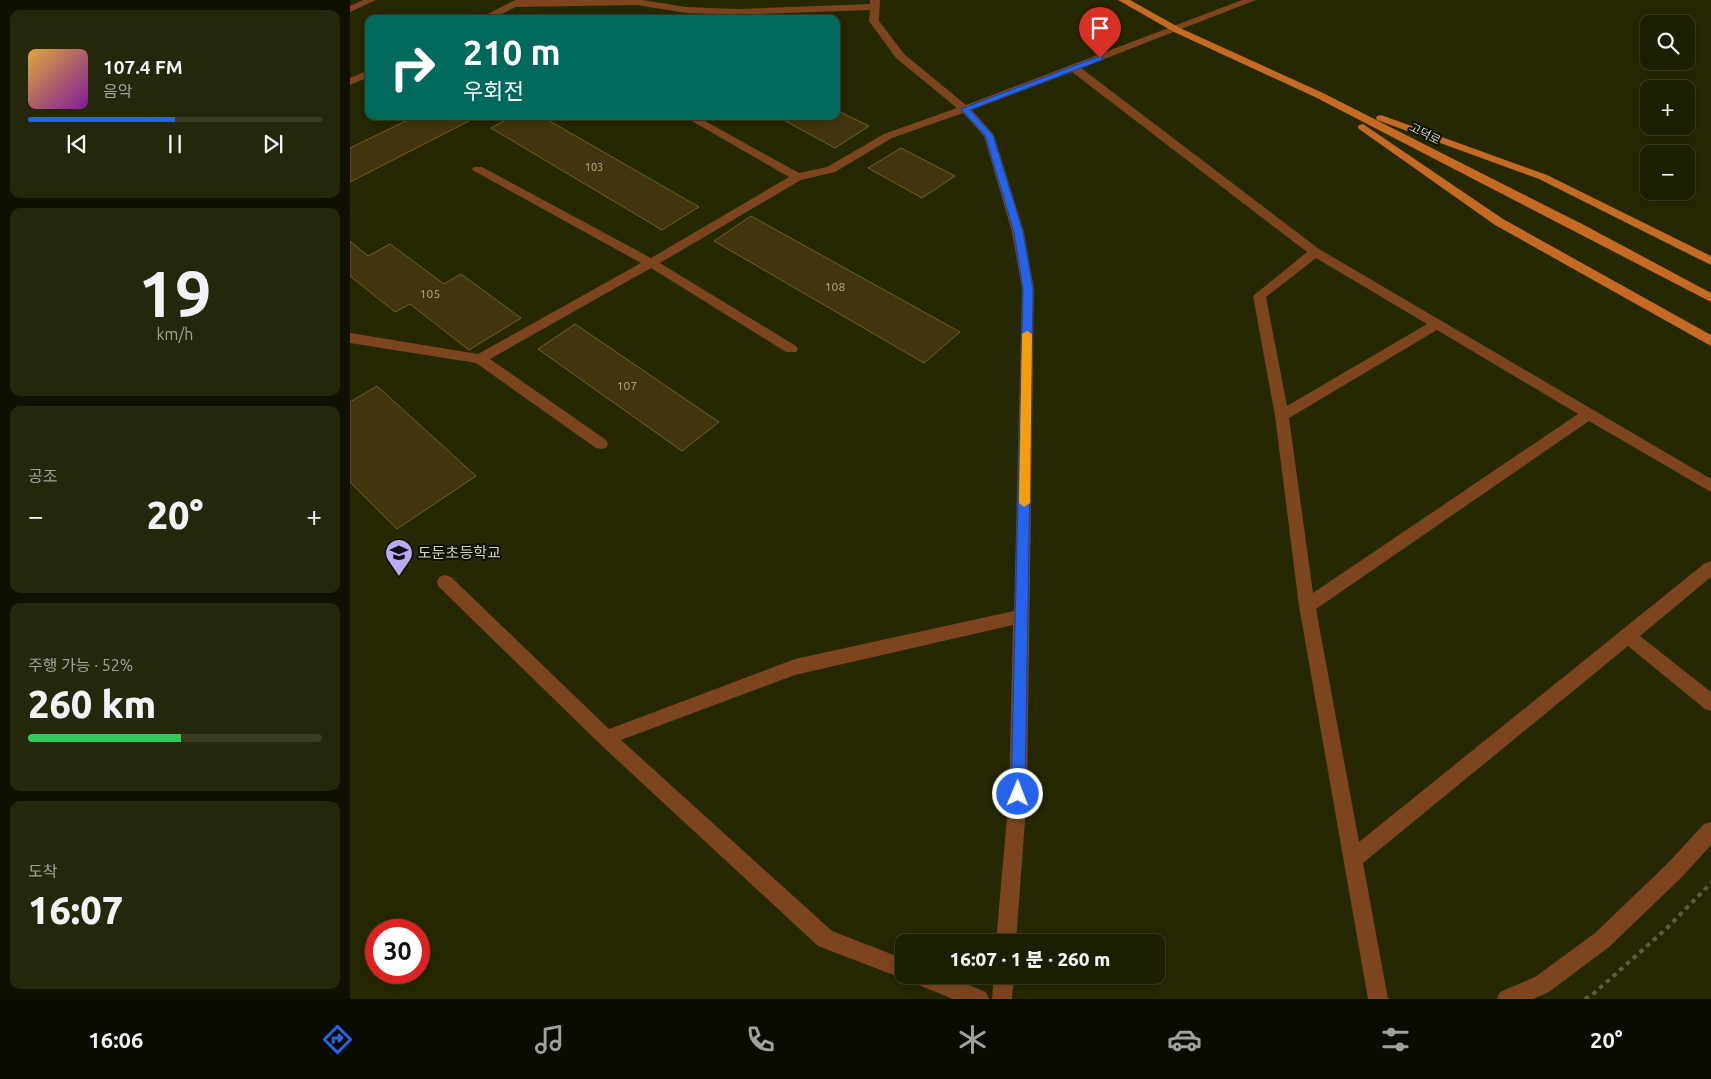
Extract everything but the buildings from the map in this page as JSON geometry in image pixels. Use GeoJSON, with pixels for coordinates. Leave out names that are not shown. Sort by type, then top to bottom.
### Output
{"type":"FeatureCollection","features":[{"type":"Feature","properties":{"kind":"main road","name":"고덕로"},"geometry":{"type":"LineString","coordinates":[[1123,0],[1177,30],[1319,95],[1580,228],[1711,298]]}},
{"type":"Feature","properties":{"kind":"main road"},"geometry":{"type":"LineString","coordinates":[[1319,95],[1543,177],[1711,261]]}},
{"type":"Feature","properties":{"kind":"main road"},"geometry":{"type":"LineString","coordinates":[[1319,95],[1499,222],[1711,341]]}},
{"type":"Feature","properties":{"kind":"street"},"geometry":{"type":"LineString","coordinates":[[350,9],[371,0]]}},
{"type":"Feature","properties":{"kind":"street"},"geometry":{"type":"LineString","coordinates":[[480,359],[798,178],[831,170],[888,136],[1177,30],[1251,0]]}},
{"type":"Feature","properties":{"kind":"street"},"geometry":{"type":"LineString","coordinates":[[490,15],[514,1],[637,2],[686,10],[738,12],[875,4],[874,21],[900,56],[965,109],[989,135],[1018,232],[1028,289],[1018,794],[1006,934]]}},
{"type":"Feature","properties":{"kind":"street"},"geometry":{"type":"LineString","coordinates":[[1074,68],[1315,252],[1711,486]]}},
{"type":"Feature","properties":{"kind":"street"},"geometry":{"type":"LineString","coordinates":[[350,82],[365,75]]}},
{"type":"Feature","properties":{"kind":"street"},"geometry":{"type":"LineString","coordinates":[[695,120],[798,178]]}},
{"type":"Feature","properties":{"kind":"street"},"geometry":{"type":"LineString","coordinates":[[478,169],[651,263],[791,349]]}},
{"type":"Feature","properties":{"kind":"street"},"geometry":{"type":"LineString","coordinates":[[1315,252],[1259,296],[1282,416],[1307,606],[1378,999]]}},
{"type":"Feature","properties":{"kind":"street"},"geometry":{"type":"LineString","coordinates":[[1282,416],[1437,324]]}},
{"type":"Feature","properties":{"kind":"street"},"geometry":{"type":"LineString","coordinates":[[350,338],[480,359],[601,444]]}},
{"type":"Feature","properties":{"kind":"street"},"geometry":{"type":"LineString","coordinates":[[1307,606],[1589,414]]}},
{"type":"Feature","properties":{"kind":"street"},"geometry":{"type":"LineString","coordinates":[[1353,859],[1711,568]]}},
{"type":"Feature","properties":{"kind":"street"},"geometry":{"type":"LineString","coordinates":[[445,582],[606,738],[825,939],[895,966]]}},
{"type":"Feature","properties":{"kind":"street"},"geometry":{"type":"LineString","coordinates":[[606,738],[795,667],[1021,616]]}},
{"type":"Feature","properties":{"kind":"street"},"geometry":{"type":"LineString","coordinates":[[1628,636],[1711,703]]}},
{"type":"Feature","properties":{"kind":"street"},"geometry":{"type":"LineString","coordinates":[[1507,999],[1542,985],[1602,940],[1675,870],[1711,831]]}},
{"type":"Feature","properties":{"kind":"street"},"geometry":{"type":"LineString","coordinates":[[941,984],[980,999]]}},
{"type":"Feature","properties":{"kind":"street"},"geometry":{"type":"LineString","coordinates":[[1002,999],[1003,984]]}},
{"type":"Feature","properties":{"kind":"path"},"geometry":{"type":"LineString","coordinates":[[1585,999],[1592,995],[1667,928],[1711,883]]}},
{"type":"Feature","properties":{"kind":"slow traffic"},"geometry":{"type":"LineString","coordinates":[[1024,503],[1027,334]]}},
{"type":"Feature","properties":{"kind":"place","name":"도둔초등학교"},"geometry":{"type":"Point","coordinates":[399,577]}},
{"type":"Feature","properties":{"kind":"route"},"geometry":{"type":"LineString","coordinates":[[1018,794],[1028,289],[1018,232],[989,135],[965,109],[1100,58]]}}]}
